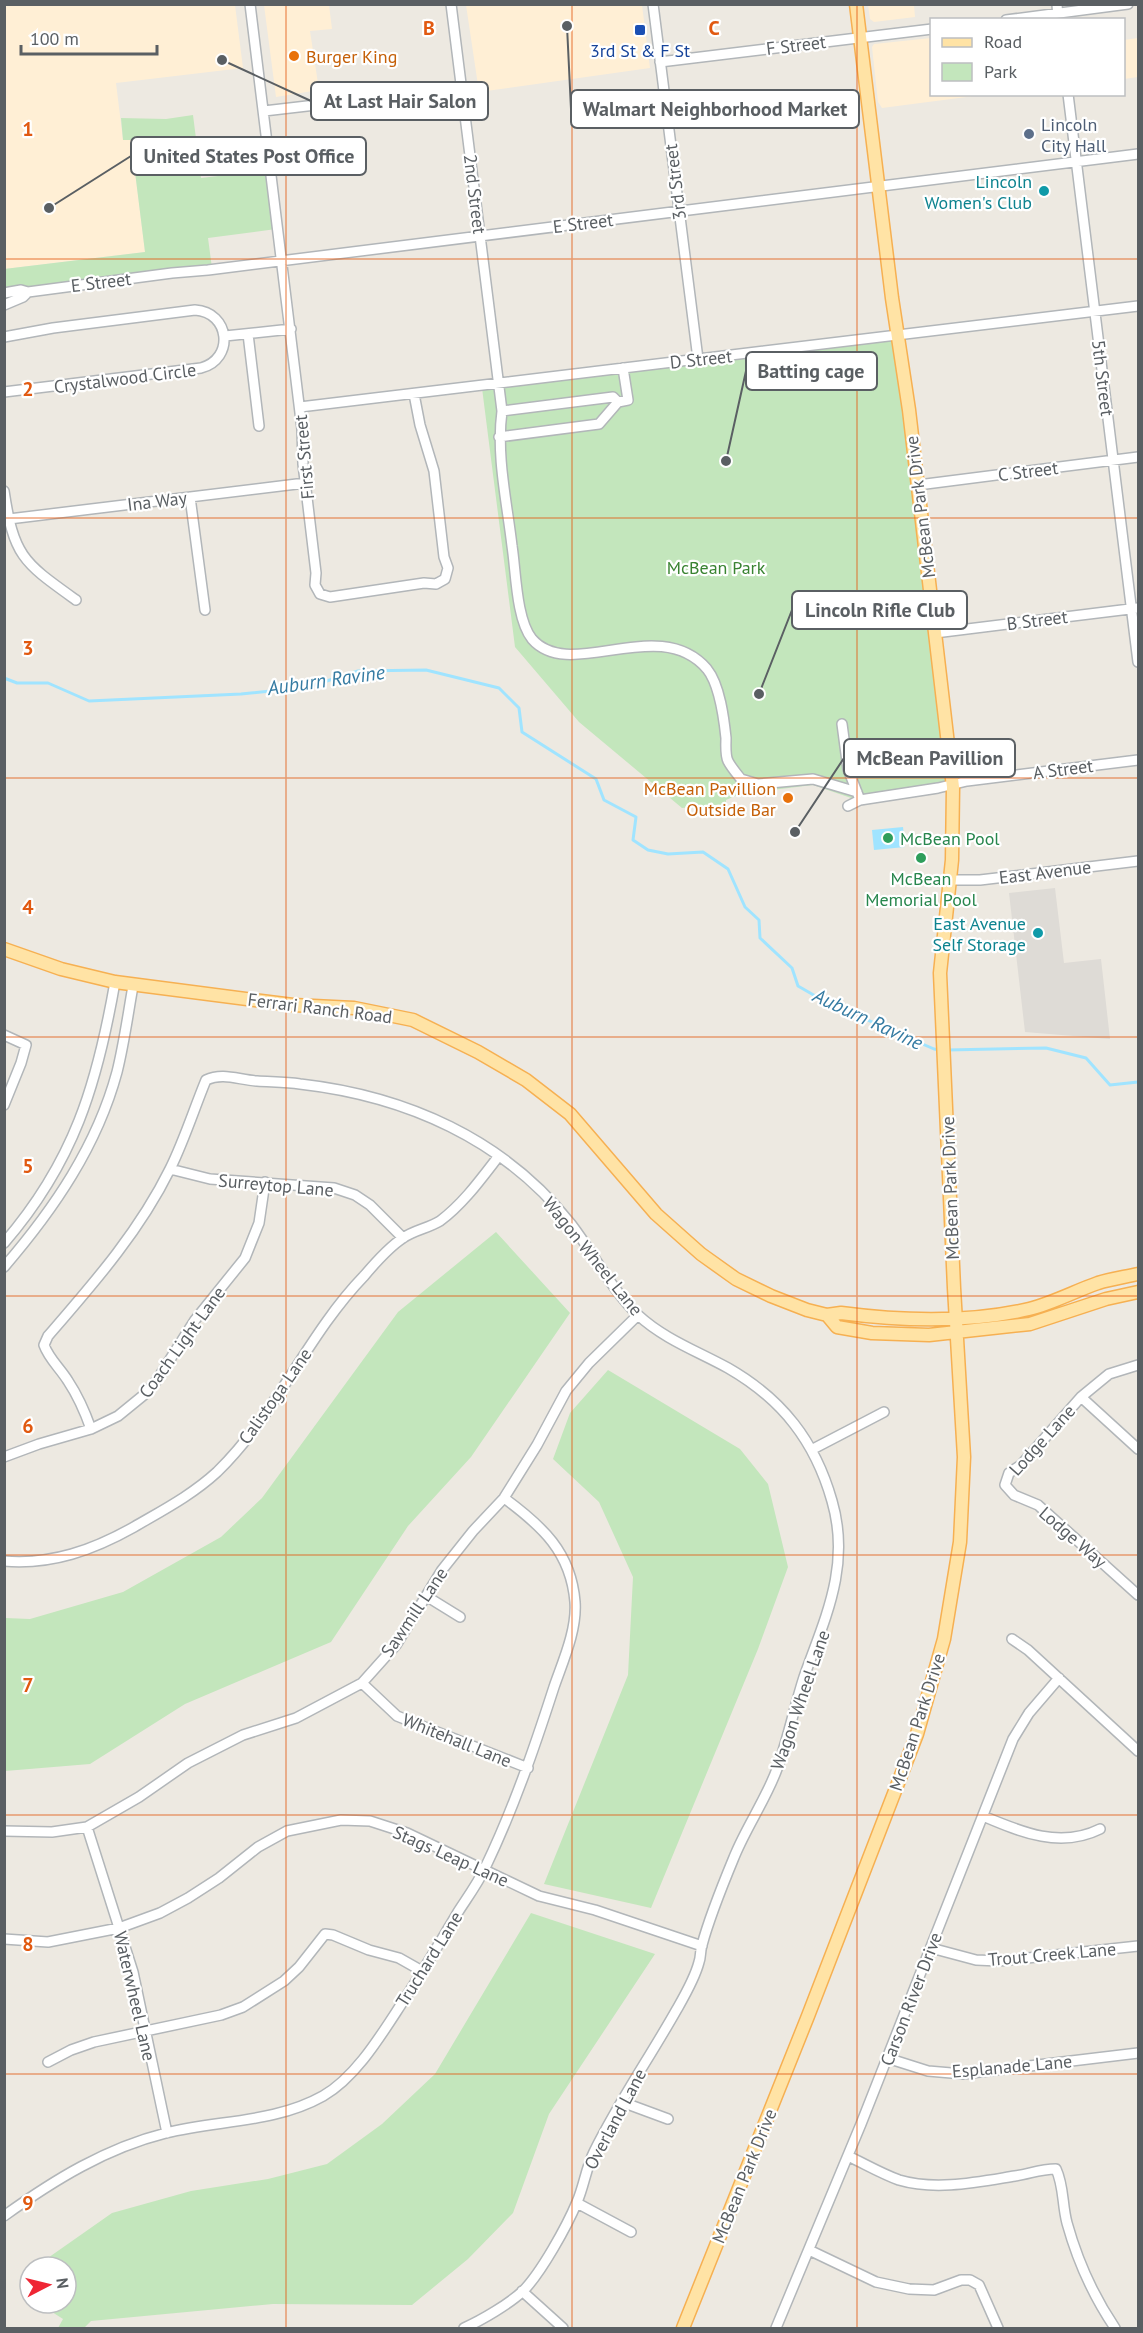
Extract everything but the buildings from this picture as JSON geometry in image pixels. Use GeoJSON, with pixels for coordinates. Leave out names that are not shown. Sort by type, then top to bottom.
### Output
{"type":"FeatureCollection","features":[{"type":"Feature","properties":{"kind":"main road","name":"McBean Park Drive"},"geometry":{"type":"LineString","coordinates":[[683,2328],[917,1734],[946,1629],[960,1542],[964,1457],[955,1317],[940,973],[951,880],[953,785],[918,485],[899,335],[892,298],[856,4]]}},
{"type":"Feature","properties":{"kind":"main road","name":"Ferrari Ranch Road"},"geometry":{"type":"LineString","coordinates":[[4,949],[60,969],[133,986],[293,1005],[354,1008],[413,1020],[478,1052],[526,1080],[570,1114],[656,1214],[701,1254],[736,1279],[771,1296],[827,1315],[841,1313],[924,1320],[997,1314],[1028,1309],[1052,1302],[1099,1282],[1138,1274]]}},
{"type":"Feature","properties":{"kind":"main road","name":"Ferrari Ranch Road"},"geometry":{"type":"LineString","coordinates":[[827,1315],[837,1327],[873,1333],[924,1335],[1030,1324],[1106,1299],[1138,1292]]}},
{"type":"Feature","properties":{"kind":"street","name":"First Street"},"geometry":{"type":"LineString","coordinates":[[250,4],[300,408],[305,483],[316,573],[315,585],[320,594],[330,597],[342,593],[424,583],[436,584],[445,579],[448,568],[444,557],[434,471],[420,425],[414,394]]}},
{"type":"Feature","properties":{"kind":"street","name":"2nd Street"},"geometry":{"type":"LineString","coordinates":[[451,4],[499,384],[502,411],[499,437],[522,618],[532,639],[550,651],[573,655],[653,645],[682,651],[707,669],[720,698],[728,760],[741,779],[758,784],[813,779],[858,796]]}},
{"type":"Feature","properties":{"kind":"street","name":"3rd Street"},"geometry":{"type":"LineString","coordinates":[[653,4],[698,359]]}},
{"type":"Feature","properties":{"kind":"street"},"geometry":{"type":"LineString","coordinates":[[1019,18],[1128,4]]}},
{"type":"Feature","properties":{"kind":"street","name":"F Street"},"geometry":{"type":"LineString","coordinates":[[660,62],[930,29]]}},
{"type":"Feature","properties":{"kind":"street"},"geometry":{"type":"LineString","coordinates":[[264,111],[462,88]]}},
{"type":"Feature","properties":{"kind":"street","name":"5th Street"},"geometry":{"type":"LineString","coordinates":[[1068,96],[1113,460],[1135,608],[1138,662]]}},
{"type":"Feature","properties":{"kind":"street","name":"E Street"},"geometry":{"type":"LineString","coordinates":[[4,292],[21,290],[28,292],[1138,154]]}},
{"type":"Feature","properties":{"kind":"street","name":"E Street"},"geometry":{"type":"LineString","coordinates":[[4,305],[23,297],[28,292]]}},
{"type":"Feature","properties":{"kind":"street","name":"D Street"},"geometry":{"type":"LineString","coordinates":[[300,408],[1138,306]]}},
{"type":"Feature","properties":{"kind":"street"},"geometry":{"type":"LineString","coordinates":[[4,337],[53,328],[195,310],[214,316],[222,325],[225,336],[291,329]]}},
{"type":"Feature","properties":{"kind":"street"},"geometry":{"type":"LineString","coordinates":[[248,334],[260,426]]}},
{"type":"Feature","properties":{"kind":"street","name":"Crystalwood Circle"},"geometry":{"type":"LineString","coordinates":[[4,392],[201,368],[211,365],[222,353],[225,336]]}},
{"type":"Feature","properties":{"kind":"street"},"geometry":{"type":"LineString","coordinates":[[499,437],[599,424],[618,402],[628,400],[622,368]]}},
{"type":"Feature","properties":{"kind":"street"},"geometry":{"type":"LineString","coordinates":[[502,411],[613,397],[618,402]]}},
{"type":"Feature","properties":{"kind":"street","name":"C Street"},"geometry":{"type":"LineString","coordinates":[[918,485],[1138,457]]}},
{"type":"Feature","properties":{"kind":"street","name":"Ina Way"},"geometry":{"type":"LineString","coordinates":[[9,519],[305,483]]}},
{"type":"Feature","properties":{"kind":"street"},"geometry":{"type":"LineString","coordinates":[[4,491],[16,545],[26,560],[42,576],[76,600]]}},
{"type":"Feature","properties":{"kind":"street"},"geometry":{"type":"LineString","coordinates":[[190,497],[205,610]]}},
{"type":"Feature","properties":{"kind":"street","name":"B Street"},"geometry":{"type":"LineString","coordinates":[[935,633],[1135,608]]}},
{"type":"Feature","properties":{"kind":"street"},"geometry":{"type":"LineString","coordinates":[[842,724],[848,769],[858,796],[848,806]]}},
{"type":"Feature","properties":{"kind":"street","name":"A Street"},"geometry":{"type":"LineString","coordinates":[[858,796],[1138,760]]}},
{"type":"Feature","properties":{"kind":"street","name":"East Avenue"},"geometry":{"type":"LineString","coordinates":[[951,880],[980,880],[1138,861]]}},
{"type":"Feature","properties":{"kind":"street"},"geometry":{"type":"LineString","coordinates":[[4,1243],[43,1193],[71,1143],[98,1068],[115,982]]}},
{"type":"Feature","properties":{"kind":"street"},"geometry":{"type":"LineString","coordinates":[[4,1267],[26,1242],[63,1192],[92,1139],[117,1072],[133,986]]}},
{"type":"Feature","properties":{"kind":"street"},"geometry":{"type":"LineString","coordinates":[[4,1035],[26,1046],[4,1104]]}},
{"type":"Feature","properties":{"kind":"street","name":"Wagon Wheel Lane"},"geometry":{"type":"LineString","coordinates":[[91,1429],[81,1403],[67,1379],[47,1354],[44,1345],[48,1336],[96,1281],[131,1235],[170,1169],[206,1080],[218,1075],[253,1081],[339,1088],[383,1099],[431,1116],[473,1138],[523,1173],[571,1225],[602,1271],[639,1315],[671,1338],[727,1368],[756,1387],[783,1410],[813,1449],[833,1502],[839,1538],[833,1596],[826,1624],[802,1683],[790,1730],[775,1774],[736,1852],[702,1946]]}},
{"type":"Feature","properties":{"kind":"street","name":"Calistoga Lane"},"geometry":{"type":"LineString","coordinates":[[4,1560],[42,1561],[89,1549],[124,1533],[182,1500],[200,1486],[234,1455],[255,1428],[344,1298],[403,1238],[440,1221],[474,1188],[498,1157]]}},
{"type":"Feature","properties":{"kind":"street","name":"Surreytop Lane"},"geometry":{"type":"LineString","coordinates":[[170,1169],[210,1179],[334,1188],[355,1196],[383,1216],[403,1238]]}},
{"type":"Feature","properties":{"kind":"street","name":"Coach Light Lane"},"geometry":{"type":"LineString","coordinates":[[4,1457],[91,1429],[118,1416],[145,1395],[195,1320],[245,1258],[259,1223],[265,1182]]}},
{"type":"Feature","properties":{"kind":"street","name":"Sawmill Lane"},"geometry":{"type":"LineString","coordinates":[[4,1832],[52,1832],[87,1827],[140,1797],[188,1762],[243,1735],[296,1718],[362,1683],[396,1645],[442,1570],[473,1531],[504,1498],[537,1445],[566,1391],[589,1363],[639,1315]]}},
{"type":"Feature","properties":{"kind":"street","name":"Lodge Lane"},"geometry":{"type":"LineString","coordinates":[[1005,1485],[1009,1473],[1021,1465],[1081,1397],[1109,1374],[1138,1365]]}},
{"type":"Feature","properties":{"kind":"street"},"geometry":{"type":"LineString","coordinates":[[1081,1397],[1138,1449]]}},
{"type":"Feature","properties":{"kind":"street"},"geometry":{"type":"LineString","coordinates":[[813,1449],[884,1412]]}},
{"type":"Feature","properties":{"kind":"street","name":"Lodge Way"},"geometry":{"type":"LineString","coordinates":[[1005,1485],[1014,1495],[1038,1505],[1138,1594]]}},
{"type":"Feature","properties":{"kind":"street","name":"Truchard Lane"},"geometry":{"type":"LineString","coordinates":[[5,2216],[54,2181],[128,2145],[167,2133],[289,2111],[324,2096],[346,2078],[376,2043],[484,1870],[528,1768],[570,1638],[575,1603],[569,1568],[554,1541],[528,1516],[504,1498]]}},
{"type":"Feature","properties":{"kind":"street"},"geometry":{"type":"LineString","coordinates":[[426,1596],[460,1617]]}},
{"type":"Feature","properties":{"kind":"street"},"geometry":{"type":"LineString","coordinates":[[1012,1639],[1028,1650],[1138,1751]]}},
{"type":"Feature","properties":{"kind":"street","name":"Carson River Drive"},"geometry":{"type":"LineString","coordinates":[[777,2328],[848,2156],[1013,1739],[1029,1713],[1059,1678]]}},
{"type":"Feature","properties":{"kind":"street","name":"Whitehall Lane"},"geometry":{"type":"LineString","coordinates":[[362,1683],[397,1716],[528,1768]]}},
{"type":"Feature","properties":{"kind":"street"},"geometry":{"type":"LineString","coordinates":[[983,1816],[1026,1834],[1045,1837],[1069,1839],[1086,1836],[1100,1829]]}},
{"type":"Feature","properties":{"kind":"street","name":"Stags Leap Lane"},"geometry":{"type":"LineString","coordinates":[[4,1939],[48,1942],[119,1928],[160,1913],[188,1898],[219,1878],[258,1847],[286,1831],[341,1820],[370,1821],[407,1833],[539,1896],[595,1910],[702,1946]]}},
{"type":"Feature","properties":{"kind":"street","name":"Waterwheel Lane"},"geometry":{"type":"LineString","coordinates":[[87,1827],[133,1972],[167,2133]]}},
{"type":"Feature","properties":{"kind":"street"},"geometry":{"type":"LineString","coordinates":[[48,2062],[71,2050],[94,2042],[221,2015],[243,2007],[266,1994],[292,1974],[325,1935],[333,1935],[369,1950],[399,1958],[422,1971]]}},
{"type":"Feature","properties":{"kind":"street","name":"Overland Lane"},"geometry":{"type":"LineString","coordinates":[[464,2328],[522,2291],[551,2251],[577,2203],[592,2155],[676,2011],[699,1965],[702,1946]]}},
{"type":"Feature","properties":{"kind":"street","name":"Trout Creek Lane"},"geometry":{"type":"LineString","coordinates":[[931,1948],[976,1960],[999,1961],[1138,1946]]}},
{"type":"Feature","properties":{"kind":"street","name":"Esplanade Lane"},"geometry":{"type":"LineString","coordinates":[[887,2058],[928,2071],[963,2074],[1138,2053]]}},
{"type":"Feature","properties":{"kind":"street"},"geometry":{"type":"LineString","coordinates":[[622,2103],[668,2119]]}},
{"type":"Feature","properties":{"kind":"street"},"geometry":{"type":"LineString","coordinates":[[848,2156],[899,2180],[925,2185],[1018,2176],[1039,2169],[1056,2169],[1062,2181],[1067,2222],[1079,2258],[1103,2311],[1115,2328]]}},
{"type":"Feature","properties":{"kind":"street"},"geometry":{"type":"LineString","coordinates":[[577,2203],[632,2232]]}},
{"type":"Feature","properties":{"kind":"street"},"geometry":{"type":"LineString","coordinates":[[808,2250],[876,2282],[909,2289],[934,2289],[961,2280],[970,2280],[979,2285],[998,2328]]}},
{"type":"Feature","properties":{"kind":"street"},"geometry":{"type":"LineString","coordinates":[[522,2291],[563,2328]]}},
{"type":"Feature","properties":{"kind":"shaded area"},"geometry":{"type":"Polygon","coordinates":[[[4,5],[235,5],[243,68],[116,83],[123,140],[131,139],[145,252],[5,269],[4,5]]]}},
{"type":"Feature","properties":{"kind":"shaded area"},"geometry":{"type":"Polygon","coordinates":[[[264,5],[329,5],[332,29],[310,31],[319,90],[276,97],[264,5]]]}},
{"type":"Feature","properties":{"kind":"shaded area"},"geometry":{"type":"Polygon","coordinates":[[[466,5],[642,5],[650,68],[479,92],[466,5]]]}},
{"type":"Feature","properties":{"kind":"shaded area"},"geometry":{"type":"Polygon","coordinates":[[[868,5],[914,5],[915,17],[874,22],[870,19],[868,5]]]}},
{"type":"Feature","properties":{"kind":"shaded area"},"geometry":{"type":"Polygon","coordinates":[[[930,38],[930,96],[974,96],[882,108],[878,102],[872,47],[874,44],[930,38]]]}},
{"type":"Feature","properties":{"kind":"shaded area"},"geometry":{"type":"Polygon","coordinates":[[[1138,38],[1138,77],[1125,79],[1125,40],[1138,38]]]}},
{"type":"Feature","properties":{"kind":"shaded area"},"geometry":{"type":"Polygon","coordinates":[[[1055,888],[1064,963],[1101,959],[1110,1039],[1025,1032],[1009,893],[1055,888]]]}},
{"type":"Feature","properties":{"kind":"green space"},"geometry":{"type":"Polygon","coordinates":[[[193,115],[201,178],[269,170],[276,229],[208,238],[212,268],[5,296],[4,269],[145,252],[131,140],[123,140],[121,118],[166,119],[193,115]]]}},
{"type":"Feature","properties":{"kind":"green space","name":"McBean Park"},"geometry":{"type":"Polygon","coordinates":[[[894,338],[948,787],[857,800],[813,785],[740,794],[726,800],[726,804],[682,808],[579,722],[515,647],[482,388],[894,338]]]}},
{"type":"Feature","properties":{"kind":"green space"},"geometry":{"type":"Polygon","coordinates":[[[496,1232],[570,1313],[471,1457],[408,1526],[331,1642],[185,1704],[90,1764],[5,1771],[5,1618],[30,1619],[123,1592],[221,1537],[262,1498],[398,1312],[496,1232]]]}},
{"type":"Feature","properties":{"kind":"green space"},"geometry":{"type":"Polygon","coordinates":[[[608,1370],[740,1449],[768,1484],[788,1567],[758,1649],[651,1908],[544,1884],[628,1675],[633,1577],[599,1502],[553,1459],[570,1413],[608,1370]]]}},
{"type":"Feature","properties":{"kind":"green space"},"geometry":{"type":"Polygon","coordinates":[[[531,1913],[655,1954],[549,2114],[513,2213],[468,2259],[412,2305],[273,2304],[91,2321],[84,2328],[58,2328],[63,2319],[57,2315],[78,2315],[78,2255],[52,2255],[112,2213],[191,2191],[268,2179],[327,2164],[382,2124],[435,2074],[531,1913]]]}},
{"type":"Feature","properties":{"kind":"water","name":"McBean Pool"},"geometry":{"type":"Polygon","coordinates":[[[903,827],[905,847],[874,850],[872,830],[903,827]]]}},
{"type":"Feature","properties":{"kind":"waterway","name":"Auburn Ravine"},"geometry":{"type":"LineString","coordinates":[[4,678],[17,683],[48,683],[89,701],[241,694],[308,687],[358,671],[426,670],[499,688],[519,708],[522,732],[596,779],[604,800],[636,817],[633,840],[648,850],[668,854],[703,852],[728,869],[745,907],[759,920],[760,938],[792,968],[798,986],[824,1001],[940,1050]]}},
{"type":"Feature","properties":{"kind":"waterway","name":"Auburn Ravine"},"geometry":{"type":"LineString","coordinates":[[947,1050],[1046,1048],[1086,1058],[1110,1085],[1138,1082]]}},
{"type":"Feature","properties":{"kind":"place","name":"Walmart Neighborhood Market"},"geometry":{"type":"Point","coordinates":[567,26]}},
{"type":"Feature","properties":{"kind":"place","name":"3rd St & F St"},"geometry":{"type":"Point","coordinates":[640,30]}},
{"type":"Feature","properties":{"kind":"place","name":"Burger King"},"geometry":{"type":"Point","coordinates":[294,56]}},
{"type":"Feature","properties":{"kind":"place","name":"At Last Hair Salon"},"geometry":{"type":"Point","coordinates":[222,60]}},
{"type":"Feature","properties":{"kind":"place","name":"Lincoln City Hall"},"geometry":{"type":"Point","coordinates":[1029,134]}},
{"type":"Feature","properties":{"kind":"place","name":"Lincoln Women's Club"},"geometry":{"type":"Point","coordinates":[1044,191]}},
{"type":"Feature","properties":{"kind":"place","name":"United States Post Office"},"geometry":{"type":"Point","coordinates":[49,208]}},
{"type":"Feature","properties":{"kind":"place","name":"Batting cage"},"geometry":{"type":"Point","coordinates":[726,461]}},
{"type":"Feature","properties":{"kind":"place","name":"Lincoln Rifle Club"},"geometry":{"type":"Point","coordinates":[759,694]}},
{"type":"Feature","properties":{"kind":"place","name":"McBean Pavillion Outside Bar"},"geometry":{"type":"Point","coordinates":[788,798]}},
{"type":"Feature","properties":{"kind":"place","name":"McBean Pavillion"},"geometry":{"type":"Point","coordinates":[795,832]}},
{"type":"Feature","properties":{"kind":"place","name":"McBean Pool"},"geometry":{"type":"Point","coordinates":[888,838]}},
{"type":"Feature","properties":{"kind":"place","name":"McBean Memorial Pool"},"geometry":{"type":"Point","coordinates":[921,858]}},
{"type":"Feature","properties":{"kind":"place","name":"East Avenue Self Storage"},"geometry":{"type":"Point","coordinates":[1038,933]}}]}
